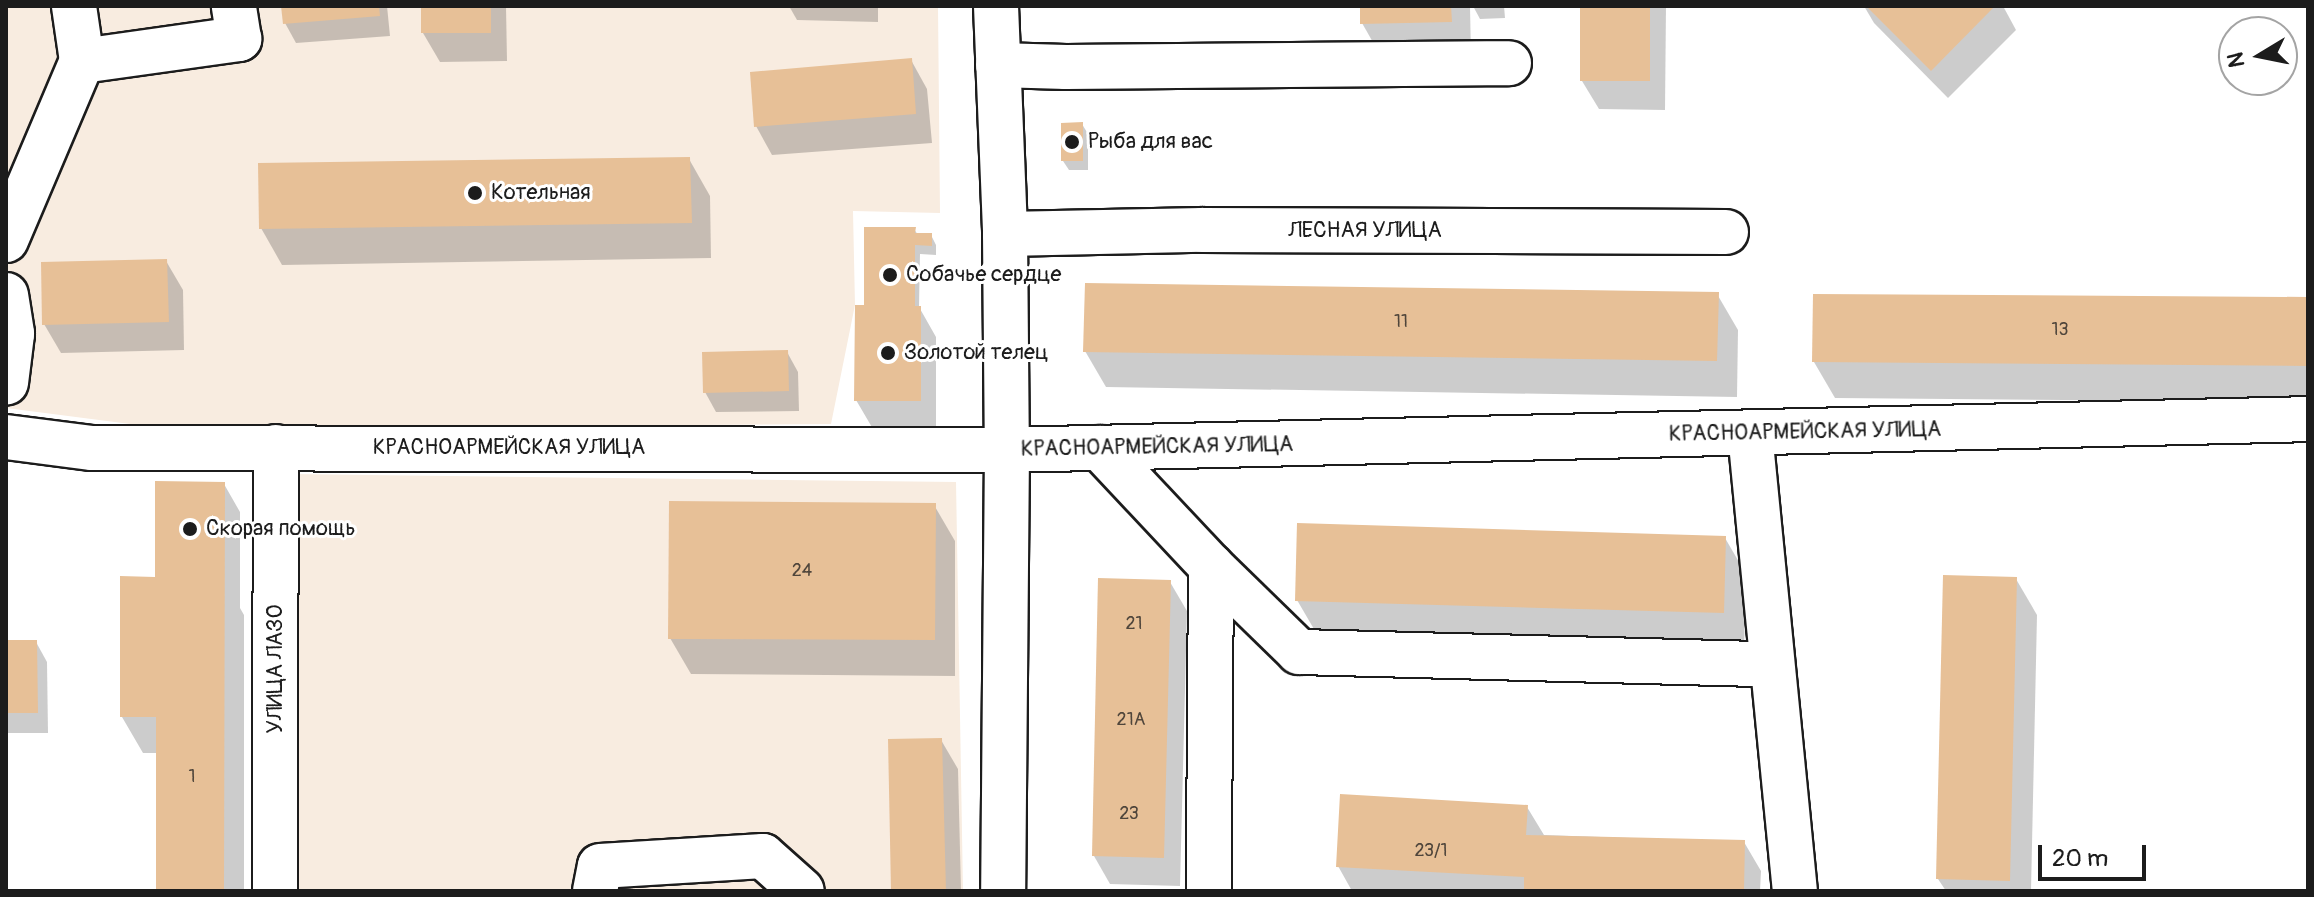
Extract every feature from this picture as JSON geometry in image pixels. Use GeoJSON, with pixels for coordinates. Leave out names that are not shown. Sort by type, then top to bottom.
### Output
{"type":"FeatureCollection","features":[{"type":"Feature","properties":{"kind":"street"},"geometry":{"type":"LineString","coordinates":[[6,240],[82,61],[74,6]]}},
{"type":"Feature","properties":{"kind":"street"},"geometry":{"type":"LineString","coordinates":[[82,61],[239,39],[234,6]]}},
{"type":"Feature","properties":{"kind":"street"},"geometry":{"type":"LineString","coordinates":[[996,6],[1005,234],[1007,450],[1003,891]]}},
{"type":"Feature","properties":{"kind":"street"},"geometry":{"type":"LineString","coordinates":[[998,65],[1509,63]]}},
{"type":"Feature","properties":{"kind":"street","name":"ЛЕСНАЯ УЛИЦА"},"geometry":{"type":"LineString","coordinates":[[1005,234],[1202,230],[1726,232]]}},
{"type":"Feature","properties":{"kind":"street"},"geometry":{"type":"LineString","coordinates":[[6,295],[12,334],[6,383]]}},
{"type":"Feature","properties":{"kind":"street","name":"КРАСНОАРМЕЙСКАЯ УЛИЦА"},"geometry":{"type":"LineString","coordinates":[[6,437],[92,448],[1007,450],[2308,419]]}},
{"type":"Feature","properties":{"kind":"street"},"geometry":{"type":"LineString","coordinates":[[1750,433],[1795,891]]}},
{"type":"Feature","properties":{"kind":"street","name":"УЛИЦА ЛАЗО"},"geometry":{"type":"LineString","coordinates":[[275,891],[276,447]]}},
{"type":"Feature","properties":{"kind":"street"},"geometry":{"type":"LineString","coordinates":[[1100,448],[1211,566],[1299,652],[1772,664]]}},
{"type":"Feature","properties":{"kind":"street"},"geometry":{"type":"LineString","coordinates":[[1209,891],[1211,566]]}},
{"type":"Feature","properties":{"kind":"street"},"geometry":{"type":"LineString","coordinates":[[595,891],[600,866],[763,856],[802,891]]}},
{"type":"Feature","properties":{"kind":"shaded area"},"geometry":{"type":"Polygon","coordinates":[[[6,6],[938,6],[940,213],[853,211],[855,305],[831,424],[169,429],[6,408],[6,6]]]}},
{"type":"Feature","properties":{"kind":"shaded area"},"geometry":{"type":"Polygon","coordinates":[[[289,474],[956,482],[963,891],[293,891],[289,474]]]}},
{"type":"Feature","properties":{"kind":"building"},"geometry":{"type":"Polygon","coordinates":[[[281,6],[379,6],[380,16],[283,24],[281,6]]]}},
{"type":"Feature","properties":{"kind":"building"},"geometry":{"type":"Polygon","coordinates":[[[421,6],[491,6],[491,33],[421,33],[421,6]]]}},
{"type":"Feature","properties":{"kind":"building"},"geometry":{"type":"Polygon","coordinates":[[[1360,6],[1451,6],[1452,22],[1360,24],[1360,6]]]}},
{"type":"Feature","properties":{"kind":"building"},"geometry":{"type":"Polygon","coordinates":[[[1580,6],[1650,6],[1650,81],[1580,81],[1580,6]]]}},
{"type":"Feature","properties":{"kind":"building"},"geometry":{"type":"Polygon","coordinates":[[[1866,6],[1995,6],[1931,71],[1866,6]]]}},
{"type":"Feature","properties":{"kind":"building"},"geometry":{"type":"Polygon","coordinates":[[[912,58],[916,114],[754,127],[750,72],[912,58]]]}},
{"type":"Feature","properties":{"kind":"building","name":"Рыба для вас"},"geometry":{"type":"Polygon","coordinates":[[[1083,122],[1083,161],[1061,161],[1061,123],[1083,122]]]}},
{"type":"Feature","properties":{"kind":"building","name":"Котельная"},"geometry":{"type":"Polygon","coordinates":[[[690,157],[692,223],[259,229],[258,163],[690,157]]]}},
{"type":"Feature","properties":{"kind":"building","name":"Золотой телец"},"geometry":{"type":"Polygon","coordinates":[[[864,227],[916,227],[915,233],[932,233],[932,246],[915,245],[915,306],[921,306],[921,401],[854,401],[855,305],[864,305],[864,227]]]}},
{"type":"Feature","properties":{"kind":"building"},"geometry":{"type":"Polygon","coordinates":[[[167,259],[169,322],[42,325],[41,262],[167,259]]]}},
{"type":"Feature","properties":{"kind":"building"},"geometry":{"type":"Polygon","coordinates":[[[1085,283],[1719,292],[1717,361],[1083,352],[1085,283]]]}},
{"type":"Feature","properties":{"kind":"building"},"geometry":{"type":"Polygon","coordinates":[[[1813,294],[2308,297],[2308,366],[1812,362],[1813,294]]]}},
{"type":"Feature","properties":{"kind":"building"},"geometry":{"type":"Polygon","coordinates":[[[788,350],[789,391],[703,393],[702,352],[788,350]]]}},
{"type":"Feature","properties":{"kind":"building"},"geometry":{"type":"Polygon","coordinates":[[[155,481],[225,482],[224,891],[156,891],[156,717],[120,717],[120,576],[155,577],[155,481]]]}},
{"type":"Feature","properties":{"kind":"building"},"geometry":{"type":"Polygon","coordinates":[[[669,501],[936,503],[935,640],[668,639],[669,501]]]}},
{"type":"Feature","properties":{"kind":"building"},"geometry":{"type":"Polygon","coordinates":[[[1297,523],[1726,536],[1724,613],[1295,601],[1297,523]]]}},
{"type":"Feature","properties":{"kind":"building"},"geometry":{"type":"Polygon","coordinates":[[[1943,575],[2017,577],[2010,881],[1936,879],[1943,575]]]}},
{"type":"Feature","properties":{"kind":"building"},"geometry":{"type":"Polygon","coordinates":[[[1098,578],[1171,580],[1164,858],[1092,856],[1098,578]]]}},
{"type":"Feature","properties":{"kind":"building"},"geometry":{"type":"Polygon","coordinates":[[[6,640],[37,640],[38,713],[6,713],[6,640]]]}},
{"type":"Feature","properties":{"kind":"building"},"geometry":{"type":"Polygon","coordinates":[[[942,738],[946,891],[891,891],[888,739],[942,738]]]}},
{"type":"Feature","properties":{"kind":"building"},"geometry":{"type":"Polygon","coordinates":[[[1340,794],[1528,805],[1526,835],[1745,840],[1744,891],[1524,891],[1524,877],[1336,867],[1340,794]]]}},
{"type":"Feature","properties":{"kind":"place","name":"Рыба для вас"},"geometry":{"type":"Point","coordinates":[1072,142]}},
{"type":"Feature","properties":{"kind":"place","name":"Котельная"},"geometry":{"type":"Point","coordinates":[475,193]}},
{"type":"Feature","properties":{"kind":"place","name":"Собачье сердце"},"geometry":{"type":"Point","coordinates":[890,275]}},
{"type":"Feature","properties":{"kind":"place","name":"Золотой телец"},"geometry":{"type":"Point","coordinates":[888,353]}},
{"type":"Feature","properties":{"kind":"place","name":"Скорая помощь"},"geometry":{"type":"Point","coordinates":[190,529]}}]}
